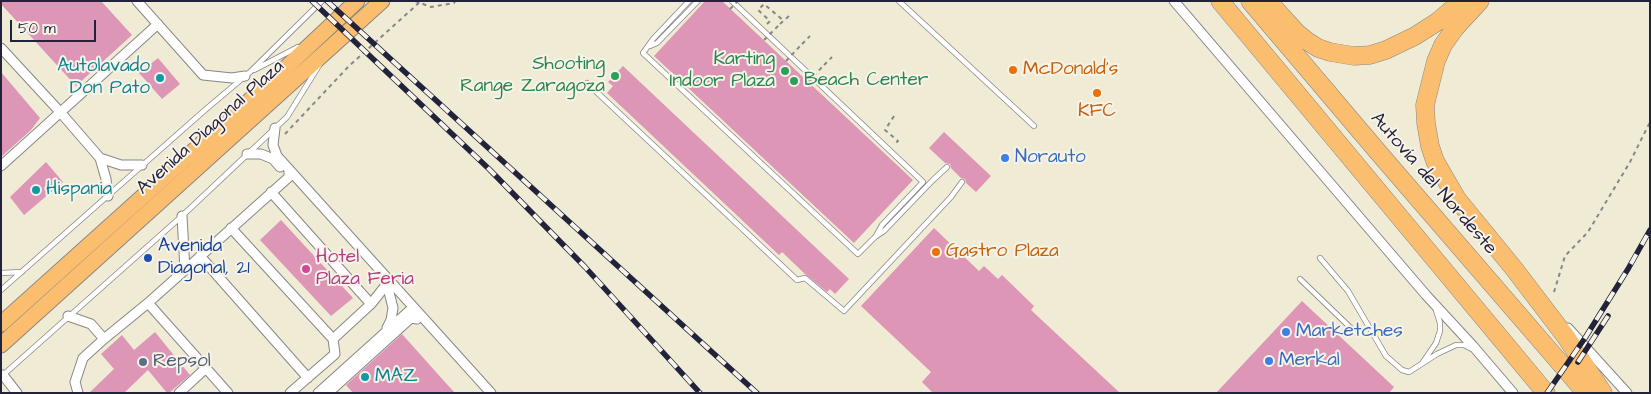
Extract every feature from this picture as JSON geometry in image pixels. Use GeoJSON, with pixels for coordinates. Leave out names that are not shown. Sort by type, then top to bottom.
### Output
{"type":"FeatureCollection","features":[{"type":"Feature","properties":{"kind":"highway"},"geometry":{"type":"LineString","coordinates":[[1205,1],[1301,98]]}},
{"type":"Feature","properties":{"kind":"highway"},"geometry":{"type":"LineString","coordinates":[[1220,1],[1546,393]]}},
{"type":"Feature","properties":{"kind":"highway","name":"Autovía del Nordeste"},"geometry":{"type":"LineString","coordinates":[[1250,1],[1384,160],[1586,393]]}},
{"type":"Feature","properties":{"kind":"highway"},"geometry":{"type":"LineString","coordinates":[[1268,1],[1297,33],[1307,41],[1318,48],[1330,52],[1354,56],[1378,52],[1415,36],[1437,22],[1462,1]]}},
{"type":"Feature","properties":{"kind":"highway"},"geometry":{"type":"LineString","coordinates":[[1480,1],[1455,28],[1443,45],[1436,61],[1429,82],[1425,105],[1430,146],[1435,161],[1457,200],[1516,270],[1566,337],[1603,393]]}},
{"type":"Feature","properties":{"kind":"main road","name":"Avenida Diagonal Plaza"},"geometry":{"type":"LineString","coordinates":[[1,324],[357,1]]}},
{"type":"Feature","properties":{"kind":"main road","name":"Avenida Diagonal Plaza"},"geometry":{"type":"LineString","coordinates":[[1,345],[382,1]]}},
{"type":"Feature","properties":{"kind":"street"},"geometry":{"type":"LineString","coordinates":[[137,1],[203,75],[232,78],[248,74]]}},
{"type":"Feature","properties":{"kind":"street"},"geometry":{"type":"LineString","coordinates":[[1174,1],[1426,295],[1513,393]]}},
{"type":"Feature","properties":{"kind":"street"},"geometry":{"type":"LineString","coordinates":[[1,166],[158,24]]}},
{"type":"Feature","properties":{"kind":"street"},"geometry":{"type":"LineString","coordinates":[[1,48],[100,158],[108,196]]}},
{"type":"Feature","properties":{"kind":"street"},"geometry":{"type":"LineString","coordinates":[[275,128],[273,145],[277,156],[289,173],[387,287],[491,393]]}},
{"type":"Feature","properties":{"kind":"street"},"geometry":{"type":"LineString","coordinates":[[247,154],[261,154],[274,159],[289,173],[483,393]]}},
{"type":"Feature","properties":{"kind":"street"},"geometry":{"type":"LineString","coordinates":[[100,158],[121,165],[142,165]]}},
{"type":"Feature","properties":{"kind":"street"},"geometry":{"type":"LineString","coordinates":[[78,393],[75,382],[83,358],[232,228],[289,173]]}},
{"type":"Feature","properties":{"kind":"street"},"geometry":{"type":"LineString","coordinates":[[270,192],[371,304]]}},
{"type":"Feature","properties":{"kind":"street"},"geometry":{"type":"LineString","coordinates":[[182,216],[185,270]]}},
{"type":"Feature","properties":{"kind":"street"},"geometry":{"type":"LineString","coordinates":[[232,228],[333,339],[335,354],[290,393]]}},
{"type":"Feature","properties":{"kind":"street"},"geometry":{"type":"LineString","coordinates":[[200,256],[308,378]]}},
{"type":"Feature","properties":{"kind":"street"},"geometry":{"type":"LineString","coordinates":[[1516,270],[1627,393]]}},
{"type":"Feature","properties":{"kind":"street"},"geometry":{"type":"LineString","coordinates":[[333,339],[387,287]]}},
{"type":"Feature","properties":{"kind":"street"},"geometry":{"type":"LineString","coordinates":[[386,332],[393,308],[387,287]]}},
{"type":"Feature","properties":{"kind":"street"},"geometry":{"type":"LineString","coordinates":[[148,303],[228,393]]}},
{"type":"Feature","properties":{"kind":"street"},"geometry":{"type":"LineString","coordinates":[[318,393],[386,332],[413,313]]}},
{"type":"Feature","properties":{"kind":"street"},"geometry":{"type":"LineString","coordinates":[[328,393],[413,313]]}},
{"type":"Feature","properties":{"kind":"street"},"geometry":{"type":"LineString","coordinates":[[68,316],[91,324],[104,339]]}},
{"type":"Feature","properties":{"kind":"street"},"geometry":{"type":"LineString","coordinates":[[179,393],[206,368]]}},
{"type":"Feature","properties":{"kind":"street"},"geometry":{"type":"LineString","coordinates":[[2,376],[16,393]]}},
{"type":"Feature","properties":{"kind":"lane"},"geometry":{"type":"LineString","coordinates":[[1,290],[248,74],[322,1]]}},
{"type":"Feature","properties":{"kind":"lane"},"geometry":{"type":"LineString","coordinates":[[689,1],[643,53],[858,254],[884,231],[947,167]]}},
{"type":"Feature","properties":{"kind":"lane"},"geometry":{"type":"LineString","coordinates":[[649,46],[657,43],[698,1]]}},
{"type":"Feature","properties":{"kind":"lane"},"geometry":{"type":"LineString","coordinates":[[732,1],[923,182],[882,225],[875,237]]}},
{"type":"Feature","properties":{"kind":"lane"},"geometry":{"type":"LineString","coordinates":[[899,1],[1034,126]]}},
{"type":"Feature","properties":{"kind":"lane"},"geometry":{"type":"LineString","coordinates":[[248,74],[322,34]]}},
{"type":"Feature","properties":{"kind":"lane"},"geometry":{"type":"LineString","coordinates":[[2,376],[182,216],[287,117],[329,49]]}},
{"type":"Feature","properties":{"kind":"lane"},"geometry":{"type":"LineString","coordinates":[[587,83],[797,280],[805,278],[844,311],[962,182]]}},
{"type":"Feature","properties":{"kind":"lane"},"geometry":{"type":"LineString","coordinates":[[1320,258],[1348,292],[1386,356],[1402,370],[1409,372],[1456,345],[1470,348],[1481,356]]}},
{"type":"Feature","properties":{"kind":"lane"},"geometry":{"type":"LineString","coordinates":[[1,273],[22,272]]}},
{"type":"Feature","properties":{"kind":"lane"},"geometry":{"type":"LineString","coordinates":[[1300,279],[1355,332]]}},
{"type":"Feature","properties":{"kind":"lane"},"geometry":{"type":"LineString","coordinates":[[1421,364],[1436,343],[1440,331],[1438,313],[1426,295]]}},
{"type":"Feature","properties":{"kind":"path"},"geometry":{"type":"LineString","coordinates":[[415,1],[431,7],[456,1]]}},
{"type":"Feature","properties":{"kind":"path"},"geometry":{"type":"LineString","coordinates":[[273,145],[349,66],[421,1]]}},
{"type":"Feature","properties":{"kind":"path"},"geometry":{"type":"LineString","coordinates":[[730,9],[738,1]]}},
{"type":"Feature","properties":{"kind":"path"},"geometry":{"type":"LineString","coordinates":[[770,21],[758,10],[764,4],[784,21]]}},
{"type":"Feature","properties":{"kind":"path"},"geometry":{"type":"LineString","coordinates":[[764,40],[789,16]]}},
{"type":"Feature","properties":{"kind":"path"},"geometry":{"type":"LineString","coordinates":[[786,61],[810,36]]}},
{"type":"Feature","properties":{"kind":"path"},"geometry":{"type":"LineString","coordinates":[[808,82],[832,57]]}},
{"type":"Feature","properties":{"kind":"path"},"geometry":{"type":"LineString","coordinates":[[894,116],[885,130],[898,141]]}},
{"type":"Feature","properties":{"kind":"path"},"geometry":{"type":"LineString","coordinates":[[1554,292],[1565,256],[1588,232],[1630,162],[1650,122]]}},
{"type":"Feature","properties":{"kind":"building"},"geometry":{"type":"Polygon","coordinates":[[[1,1],[101,1],[132,35],[76,86],[1,4],[1,1]]]}},
{"type":"Feature","properties":{"kind":"building"},"geometry":{"type":"Polygon","coordinates":[[[705,1],[722,1],[913,180],[854,243],[654,56],[705,1]]]}},
{"type":"Feature","properties":{"kind":"building","name":"Autolavado Don Pato"},"geometry":{"type":"Polygon","coordinates":[[[158,58],[180,84],[162,99],[139,73],[158,58]]]}},
{"type":"Feature","properties":{"kind":"building"},"geometry":{"type":"Polygon","coordinates":[[[623,66],[849,279],[835,294],[830,289],[827,292],[782,252],[779,255],[607,93],[613,86],[608,82],[623,66]]]}},
{"type":"Feature","properties":{"kind":"building"},"geometry":{"type":"Polygon","coordinates":[[[1,72],[40,118],[31,130],[1,157],[1,72]]]}},
{"type":"Feature","properties":{"kind":"building"},"geometry":{"type":"Polygon","coordinates":[[[944,132],[991,176],[976,192],[966,183],[965,179],[961,178],[951,168],[950,164],[945,163],[929,148],[944,132]]]}},
{"type":"Feature","properties":{"kind":"building","name":"Hispania"},"geometry":{"type":"Polygon","coordinates":[[[46,162],[63,182],[24,215],[10,197],[46,162]]]}},
{"type":"Feature","properties":{"kind":"building","name":"Hotel Plaza Feria"},"geometry":{"type":"Polygon","coordinates":[[[281,220],[353,298],[331,316],[260,240],[281,220]]]}},
{"type":"Feature","properties":{"kind":"building"},"geometry":{"type":"Polygon","coordinates":[[[934,228],[979,271],[984,266],[998,279],[1002,275],[1034,306],[1031,310],[1120,393],[933,393],[922,382],[931,372],[861,306],[934,228]]]}},
{"type":"Feature","properties":{"kind":"building"},"geometry":{"type":"Polygon","coordinates":[[[1302,301],[1394,387],[1389,393],[1216,393],[1302,301]]]}},
{"type":"Feature","properties":{"kind":"building","name":"Repsol"},"geometry":{"type":"Polygon","coordinates":[[[155,332],[190,375],[169,393],[148,370],[124,393],[89,393],[114,369],[101,354],[122,335],[134,350],[155,332]]]}},
{"type":"Feature","properties":{"kind":"building"},"geometry":{"type":"Polygon","coordinates":[[[402,334],[455,393],[353,393],[346,385],[402,334]]]}},
{"type":"Feature","properties":{"kind":"railway"},"geometry":{"type":"LineString","coordinates":[[312,1],[489,169],[585,267],[700,393]]}},
{"type":"Feature","properties":{"kind":"railway"},"geometry":{"type":"LineString","coordinates":[[327,1],[757,393]]}},
{"type":"Feature","properties":{"kind":"railway"},"geometry":{"type":"LineString","coordinates":[[1547,393],[1585,338],[1650,230]]}},
{"type":"Feature","properties":{"kind":"railway"},"geometry":{"type":"LineString","coordinates":[[1578,362],[1608,316]]}},
{"type":"Feature","properties":{"kind":"place","name":"McDonald's"},"geometry":{"type":"Point","coordinates":[1013,70]}},
{"type":"Feature","properties":{"kind":"place","name":"Karting Indoor Plaza"},"geometry":{"type":"Point","coordinates":[785,71]}},
{"type":"Feature","properties":{"kind":"place","name":"Shooting Range Zaragoza"},"geometry":{"type":"Point","coordinates":[615,76]}},
{"type":"Feature","properties":{"kind":"place","name":"Autolavado Don Pato"},"geometry":{"type":"Point","coordinates":[160,78]}},
{"type":"Feature","properties":{"kind":"place","name":"Beach Center"},"geometry":{"type":"Point","coordinates":[794,81]}},
{"type":"Feature","properties":{"kind":"place","name":"KFC"},"geometry":{"type":"Point","coordinates":[1097,93]}},
{"type":"Feature","properties":{"kind":"place","name":"Norauto"},"geometry":{"type":"Point","coordinates":[1005,158]}},
{"type":"Feature","properties":{"kind":"place","name":"Hispania"},"geometry":{"type":"Point","coordinates":[36,190]}},
{"type":"Feature","properties":{"kind":"place","name":"Gastro Plaza"},"geometry":{"type":"Point","coordinates":[936,252]}},
{"type":"Feature","properties":{"kind":"place","name":"Avenida Diagonal, 21"},"geometry":{"type":"Point","coordinates":[148,258]}},
{"type":"Feature","properties":{"kind":"place","name":"Hotel Plaza Feria"},"geometry":{"type":"Point","coordinates":[306,269]}},
{"type":"Feature","properties":{"kind":"place","name":"Marketches"},"geometry":{"type":"Point","coordinates":[1286,332]}},
{"type":"Feature","properties":{"kind":"place","name":"Merkal"},"geometry":{"type":"Point","coordinates":[1269,361]}},
{"type":"Feature","properties":{"kind":"place","name":"Repsol"},"geometry":{"type":"Point","coordinates":[143,362]}},
{"type":"Feature","properties":{"kind":"place","name":"MAZ"},"geometry":{"type":"Point","coordinates":[365,377]}}]}
